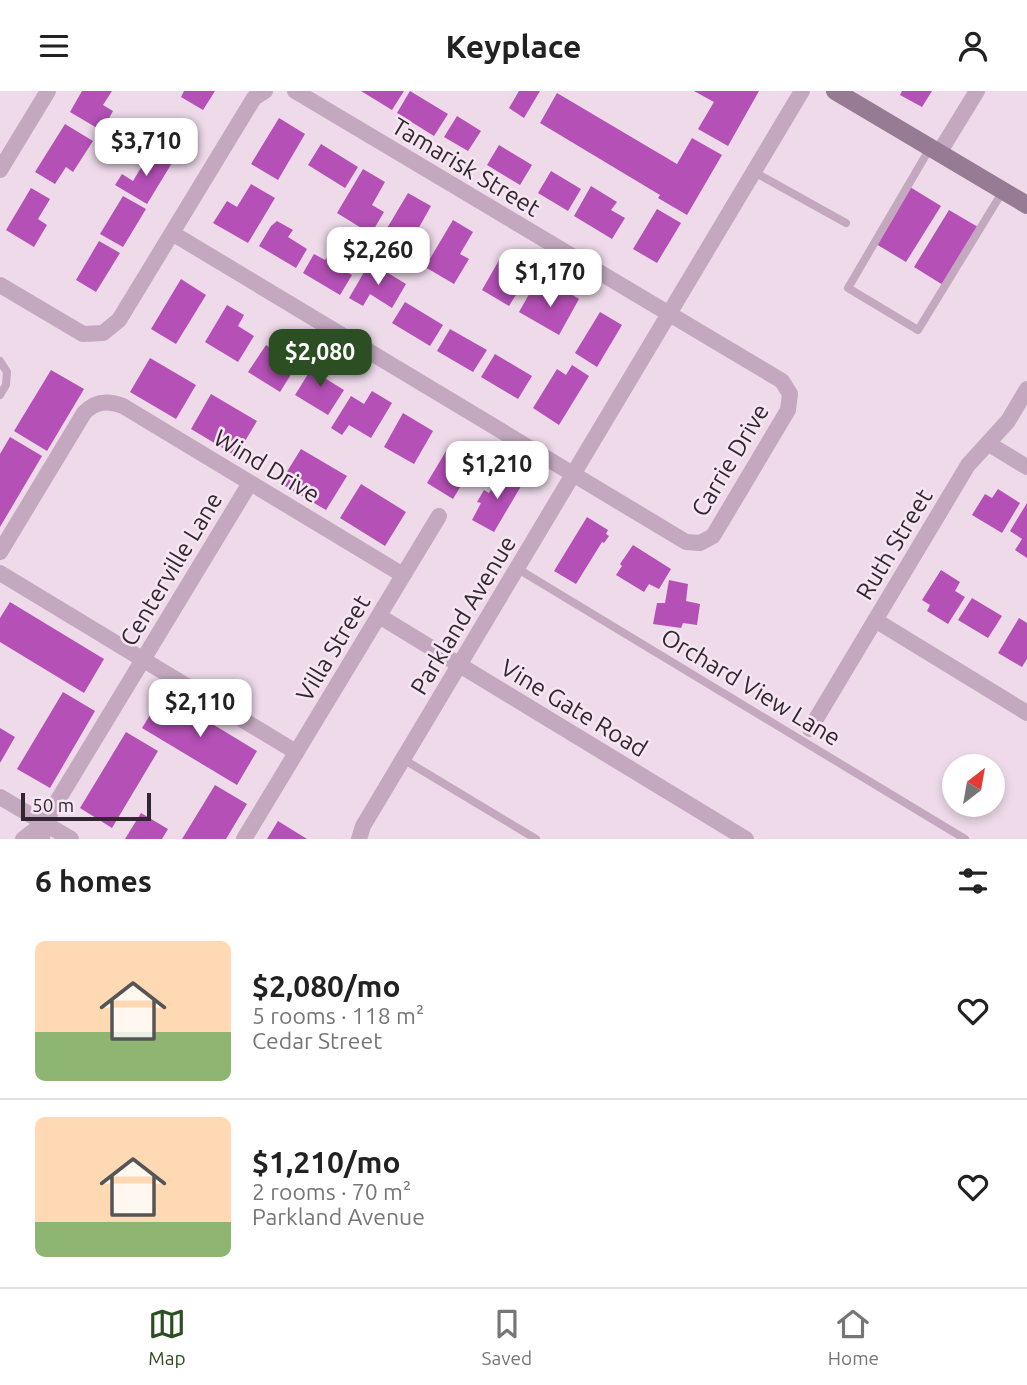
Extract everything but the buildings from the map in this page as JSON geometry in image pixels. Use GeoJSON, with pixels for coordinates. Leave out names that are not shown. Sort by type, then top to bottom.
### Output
{"type":"FeatureCollection","features":[{"type":"Feature","properties":{"kind":"main road"},"geometry":{"type":"LineString","coordinates":[[835,91],[1027,205]]}},
{"type":"Feature","properties":{"kind":"street"},"geometry":{"type":"LineString","coordinates":[[0,170],[48,91]]}},
{"type":"Feature","properties":{"kind":"street"},"geometry":{"type":"LineString","coordinates":[[0,285],[83,334],[103,333],[119,320],[254,98],[265,91]]}},
{"type":"Feature","properties":{"kind":"street","name":"Tamarisk Street"},"geometry":{"type":"LineString","coordinates":[[295,91],[782,381],[790,394]]}},
{"type":"Feature","properties":{"kind":"street","name":"Parkland Avenue"},"geometry":{"type":"LineString","coordinates":[[359,839],[363,826],[802,91]]}},
{"type":"Feature","properties":{"kind":"street"},"geometry":{"type":"LineString","coordinates":[[934,151],[977,91]]}},
{"type":"Feature","properties":{"kind":"street"},"geometry":{"type":"LineString","coordinates":[[172,233],[575,474]]}},
{"type":"Feature","properties":{"kind":"street","name":"Ruth Street"},"geometry":{"type":"LineString","coordinates":[[810,729],[968,465],[1008,421],[1027,389]]}},
{"type":"Feature","properties":{"kind":"street","name":"Carrie Drive"},"geometry":{"type":"LineString","coordinates":[[575,474],[686,542],[700,543],[713,536],[788,410],[790,394]]}},
{"type":"Feature","properties":{"kind":"street","name":"Wind Drive"},"geometry":{"type":"LineString","coordinates":[[0,552],[84,413],[94,404],[104,402],[123,406],[403,575]]}},
{"type":"Feature","properties":{"kind":"street"},"geometry":{"type":"LineString","coordinates":[[989,444],[1027,467]]}},
{"type":"Feature","properties":{"kind":"street","name":"Centerville Lane"},"geometry":{"type":"LineString","coordinates":[[23,839],[43,831],[250,483]]}},
{"type":"Feature","properties":{"kind":"street","name":"Villa Street"},"geometry":{"type":"LineString","coordinates":[[244,839],[439,516]]}},
{"type":"Feature","properties":{"kind":"street"},"geometry":{"type":"LineString","coordinates":[[0,573],[296,752]]}},
{"type":"Feature","properties":{"kind":"street","name":"Vine Gate Road"},"geometry":{"type":"LineString","coordinates":[[379,616],[746,839]]}},
{"type":"Feature","properties":{"kind":"street"},"geometry":{"type":"LineString","coordinates":[[875,620],[1027,713]]}},
{"type":"Feature","properties":{"kind":"street"},"geometry":{"type":"LineString","coordinates":[[0,796],[43,831],[71,839]]}},
{"type":"Feature","properties":{"kind":"lane"},"geometry":{"type":"LineString","coordinates":[[934,151],[848,288],[918,330],[1003,191]]}},
{"type":"Feature","properties":{"kind":"lane"},"geometry":{"type":"LineString","coordinates":[[754,171],[846,223]]}},
{"type":"Feature","properties":{"kind":"lane"},"geometry":{"type":"LineString","coordinates":[[0,361],[8,372],[6,385],[0,395]]}},
{"type":"Feature","properties":{"kind":"lane","name":"Orchard View Lane"},"geometry":{"type":"LineString","coordinates":[[518,569],[965,839]]}},
{"type":"Feature","properties":{"kind":"lane"},"geometry":{"type":"LineString","coordinates":[[403,759],[536,839]]}}]}
